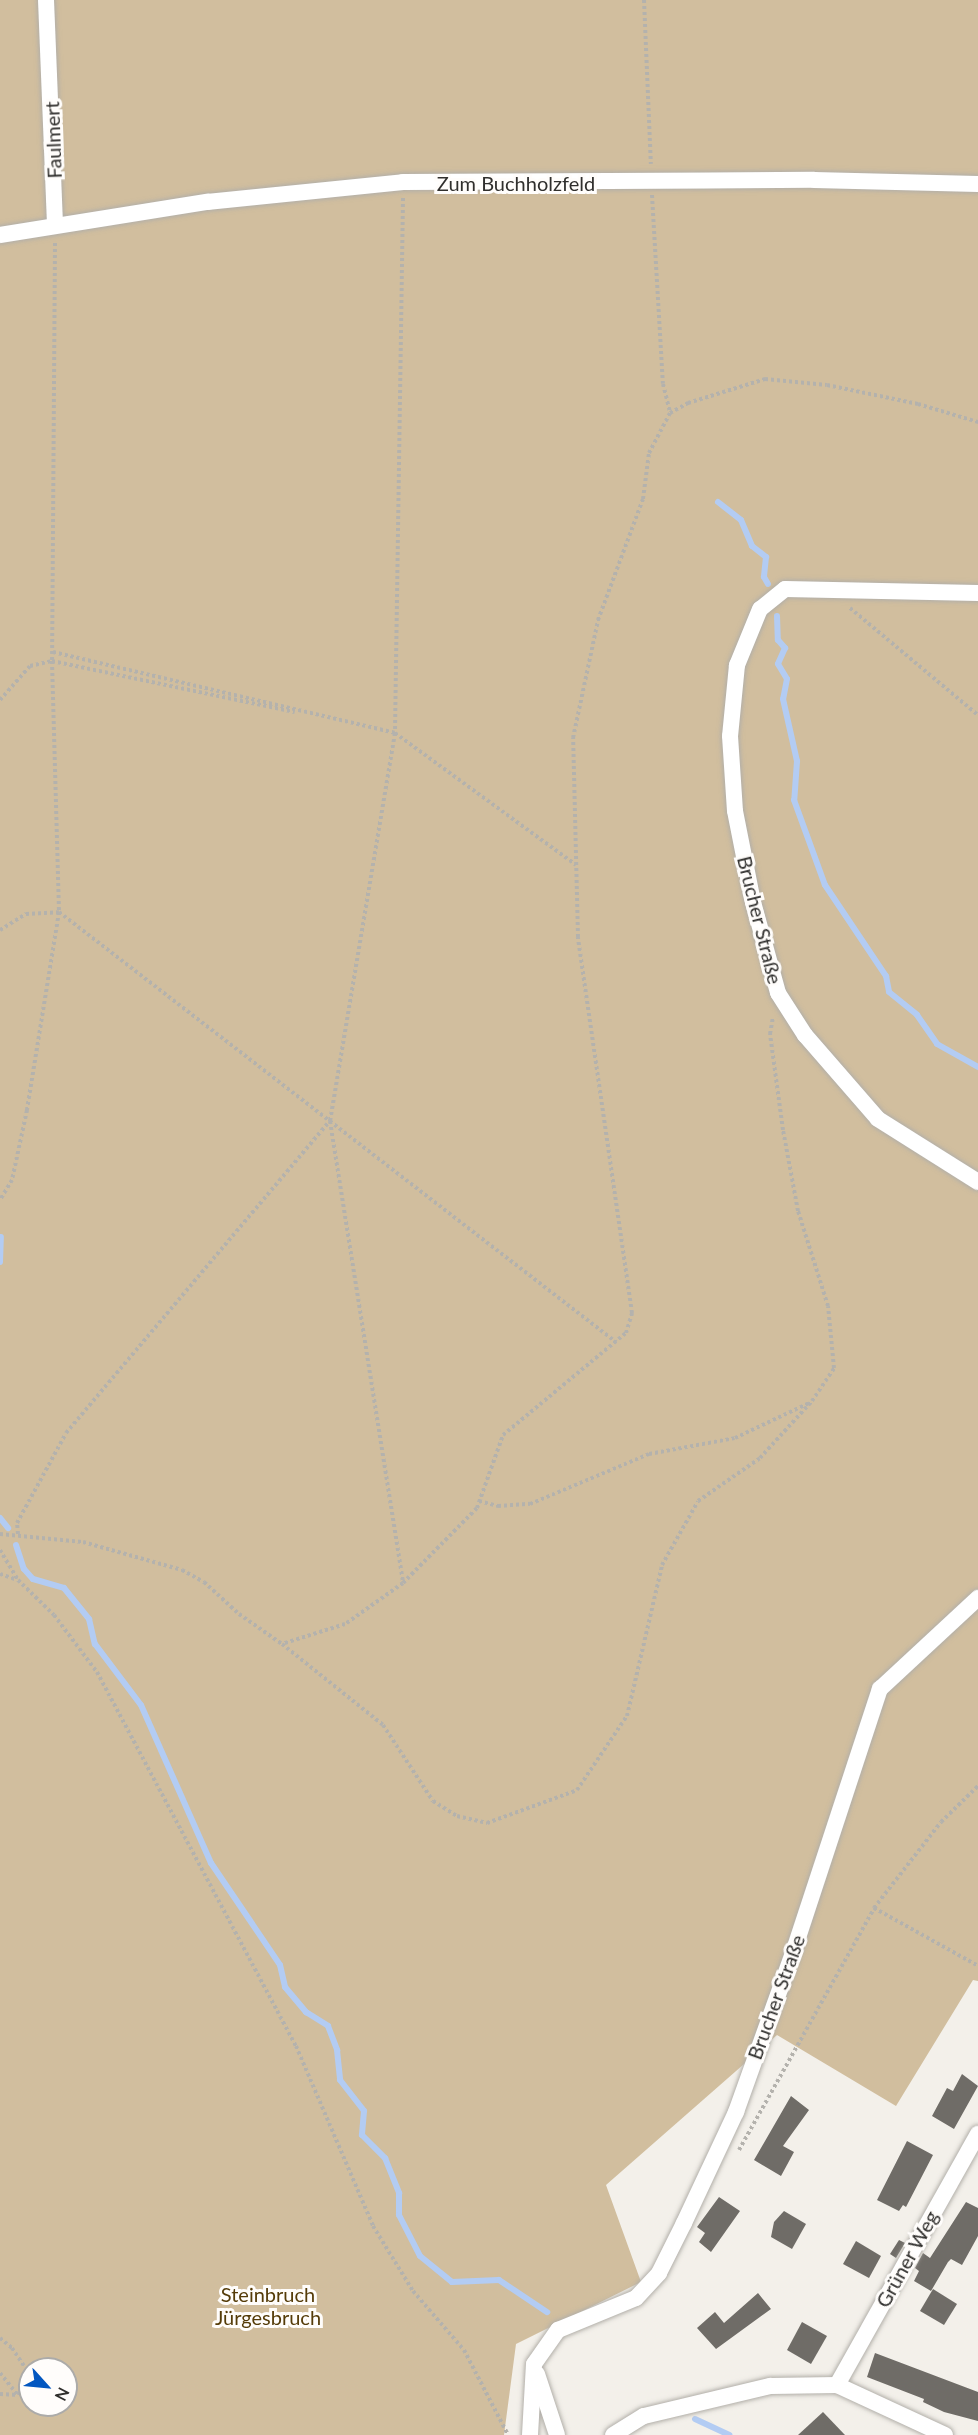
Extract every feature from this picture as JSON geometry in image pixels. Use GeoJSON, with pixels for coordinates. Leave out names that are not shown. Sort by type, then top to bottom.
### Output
{"type":"FeatureCollection","features":[{"type":"Feature","properties":{"kind":"street","name":"Faulmert"},"geometry":{"type":"LineString","coordinates":[[46,0],[55,223]]}},
{"type":"Feature","properties":{"kind":"street","name":"Zum Buchholzfeld"},"geometry":{"type":"LineString","coordinates":[[55,223],[207,202],[403,182],[652,184],[814,180],[978,184]]}},
{"type":"Feature","properties":{"kind":"street"},"geometry":{"type":"LineString","coordinates":[[0,235],[55,223]]}},
{"type":"Feature","properties":{"kind":"street"},"geometry":{"type":"LineString","coordinates":[[830,588],[978,593]]}},
{"type":"Feature","properties":{"kind":"street","name":"Brucher Straße"},"geometry":{"type":"LineString","coordinates":[[830,588],[785,589],[760,609],[737,664],[730,736],[737,823],[753,902],[778,993],[805,1035],[878,1119],[978,1182]]}},
{"type":"Feature","properties":{"kind":"street","name":"Brucher Straße"},"geometry":{"type":"LineString","coordinates":[[534,2364],[558,2330],[636,2298],[659,2274],[735,2112],[795,1947],[880,1689],[978,1598]]}},
{"type":"Feature","properties":{"kind":"street","name":"Grüner Weg"},"geometry":{"type":"LineString","coordinates":[[837,2385],[978,2134]]}},
{"type":"Feature","properties":{"kind":"street"},"geometry":{"type":"LineString","coordinates":[[530,2435],[534,2364]]}},
{"type":"Feature","properties":{"kind":"street"},"geometry":{"type":"LineString","coordinates":[[534,2364],[557,2435]]}},
{"type":"Feature","properties":{"kind":"street"},"geometry":{"type":"LineString","coordinates":[[613,2435],[644,2416],[770,2386],[837,2385],[945,2435]]}},
{"type":"Feature","properties":{"kind":"path"},"geometry":{"type":"LineString","coordinates":[[644,0],[663,384],[670,412]]}},
{"type":"Feature","properties":{"kind":"path"},"geometry":{"type":"LineString","coordinates":[[403,182],[395,733],[330,1121],[403,1583]]}},
{"type":"Feature","properties":{"kind":"path"},"geometry":{"type":"LineString","coordinates":[[0,1200],[12,1180],[27,1110],[59,912],[52,661],[55,223]]}},
{"type":"Feature","properties":{"kind":"path"},"geometry":{"type":"LineString","coordinates":[[282,1644],[345,1624],[403,1583],[479,1501],[503,1435],[626,1333],[632,1313],[578,938],[573,738],[598,620],[643,499],[649,453],[670,412],[688,402],[765,379],[839,388],[978,422]]}},
{"type":"Feature","properties":{"kind":"path"},"geometry":{"type":"LineString","coordinates":[[830,588],[868,627],[978,715]]}},
{"type":"Feature","properties":{"kind":"path"},"geometry":{"type":"LineString","coordinates":[[53,652],[395,733],[576,865]]}},
{"type":"Feature","properties":{"kind":"path"},"geometry":{"type":"LineString","coordinates":[[0,700],[30,666],[52,661],[395,733]]}},
{"type":"Feature","properties":{"kind":"path"},"geometry":{"type":"LineString","coordinates":[[0,930],[26,914],[59,912],[616,1342]]}},
{"type":"Feature","properties":{"kind":"path"},"geometry":{"type":"LineString","coordinates":[[0,1534],[83,1542],[182,1570],[204,1582],[238,1614],[282,1644],[383,1725],[433,1801],[457,1816],[487,1823],[577,1790],[627,1716],[662,1565],[698,1501],[760,1458],[812,1401],[834,1368],[828,1306],[798,1211],[783,1130],[770,1034],[778,993]]}},
{"type":"Feature","properties":{"kind":"path"},"geometry":{"type":"LineString","coordinates":[[18,1534],[17,1523],[66,1433],[330,1121]]}},
{"type":"Feature","properties":{"kind":"path"},"geometry":{"type":"LineString","coordinates":[[479,1501],[498,1506],[530,1504],[649,1454],[735,1438],[812,1401]]}},
{"type":"Feature","properties":{"kind":"path"},"geometry":{"type":"LineString","coordinates":[[0,1550],[18,1580],[54,1615],[97,1672],[296,2046],[373,2226],[413,2291],[464,2350],[495,2403],[508,2435]]}},
{"type":"Feature","properties":{"kind":"path"},"geometry":{"type":"LineString","coordinates":[[0,1574],[18,1580]]}},
{"type":"Feature","properties":{"kind":"path"},"geometry":{"type":"LineString","coordinates":[[734,2157],[874,1908],[941,1822],[978,1786]]}},
{"type":"Feature","properties":{"kind":"path"},"geometry":{"type":"LineString","coordinates":[[874,1908],[978,1966]]}},
{"type":"Feature","properties":{"kind":"path"},"geometry":{"type":"LineString","coordinates":[[0,2338],[12,2348],[18,2357]]}},
{"type":"Feature","properties":{"kind":"path"},"geometry":{"type":"LineString","coordinates":[[0,2373],[18,2395]]}},
{"type":"Feature","properties":{"kind":"path"},"geometry":{"type":"LineString","coordinates":[[0,2394],[18,2395]]}},
{"type":"Feature","properties":{"kind":"green space","name":"Steinbruch Jürgesbruch"},"geometry":{"type":"Polygon","coordinates":[[[0,0],[978,0],[978,1981],[973,1980],[896,2106],[777,2035],[606,2185],[641,2282],[516,2344],[504,2435],[0,2435],[0,0]]]}},
{"type":"Feature","properties":{"kind":"building"},"geometry":{"type":"Polygon","coordinates":[[[962,2074],[978,2086],[954,2129],[932,2116],[947,2088],[953,2091],[962,2074]]]}},
{"type":"Feature","properties":{"kind":"building"},"geometry":{"type":"Polygon","coordinates":[[[791,2096],[809,2110],[783,2146],[794,2152],[781,2176],[754,2160],[791,2096]]]}},
{"type":"Feature","properties":{"kind":"building"},"geometry":{"type":"Polygon","coordinates":[[[907,2141],[933,2155],[906,2207],[903,2205],[899,2211],[877,2200],[907,2141]]]}},
{"type":"Feature","properties":{"kind":"building"},"geometry":{"type":"Polygon","coordinates":[[[719,2197],[740,2211],[711,2252],[699,2242],[705,2233],[697,2227],[719,2197]]]}},
{"type":"Feature","properties":{"kind":"building"},"geometry":{"type":"Polygon","coordinates":[[[966,2202],[978,2208],[978,2236],[962,2265],[951,2259],[931,2291],[914,2281],[919,2271],[915,2268],[923,2253],[930,2258],[966,2202]]]}},
{"type":"Feature","properties":{"kind":"building"},"geometry":{"type":"Polygon","coordinates":[[[784,2211],[806,2224],[792,2249],[771,2237],[774,2222],[784,2211]]]}},
{"type":"Feature","properties":{"kind":"building"},"geometry":{"type":"Polygon","coordinates":[[[899,2240],[905,2243],[896,2258],[890,2254],[899,2240]]]}},
{"type":"Feature","properties":{"kind":"building"},"geometry":{"type":"Polygon","coordinates":[[[856,2241],[881,2256],[869,2278],[843,2264],[856,2241]]]}},
{"type":"Feature","properties":{"kind":"building"},"geometry":{"type":"Polygon","coordinates":[[[933,2289],[957,2304],[944,2325],[920,2311],[933,2289]]]}},
{"type":"Feature","properties":{"kind":"building"},"geometry":{"type":"Polygon","coordinates":[[[758,2293],[771,2309],[716,2349],[697,2328],[715,2312],[724,2323],[758,2293]]]}},
{"type":"Feature","properties":{"kind":"building"},"geometry":{"type":"Polygon","coordinates":[[[802,2322],[827,2336],[811,2364],[787,2350],[802,2322]]]}},
{"type":"Feature","properties":{"kind":"building"},"geometry":{"type":"Polygon","coordinates":[[[875,2353],[978,2392],[978,2421],[944,2412],[923,2402],[924,2399],[867,2377],[875,2353]]]}},
{"type":"Feature","properties":{"kind":"building"},"geometry":{"type":"Polygon","coordinates":[[[823,2412],[845,2435],[798,2435],[823,2412]]]}},
{"type":"Feature","properties":{"kind":"waterway"},"geometry":{"type":"LineString","coordinates":[[718,502],[741,520],[752,546],[766,557],[764,577],[768,584]]}},
{"type":"Feature","properties":{"kind":"waterway"},"geometry":{"type":"LineString","coordinates":[[777,616],[778,640],[785,648],[778,664],[787,679],[783,699],[797,761],[794,800],[825,885],[886,976],[889,992],[917,1015],[937,1044],[978,1067]]}},
{"type":"Feature","properties":{"kind":"waterway"},"geometry":{"type":"LineString","coordinates":[[0,1262],[1,1237]]}},
{"type":"Feature","properties":{"kind":"waterway"},"geometry":{"type":"LineString","coordinates":[[0,1518],[8,1528]]}},
{"type":"Feature","properties":{"kind":"waterway"},"geometry":{"type":"LineString","coordinates":[[16,1545],[24,1569],[33,1579],[64,1588],[89,1619],[95,1644],[141,1705],[211,1863],[280,1965],[285,1987],[306,2012],[328,2026],[337,2050],[340,2080],[364,2111],[362,2135],[385,2158],[399,2193],[399,2215],[420,2256],[452,2282],[499,2280],[547,2312]]}},
{"type":"Feature","properties":{"kind":"waterway"},"geometry":{"type":"LineString","coordinates":[[695,2419],[729,2435]]}}]}
